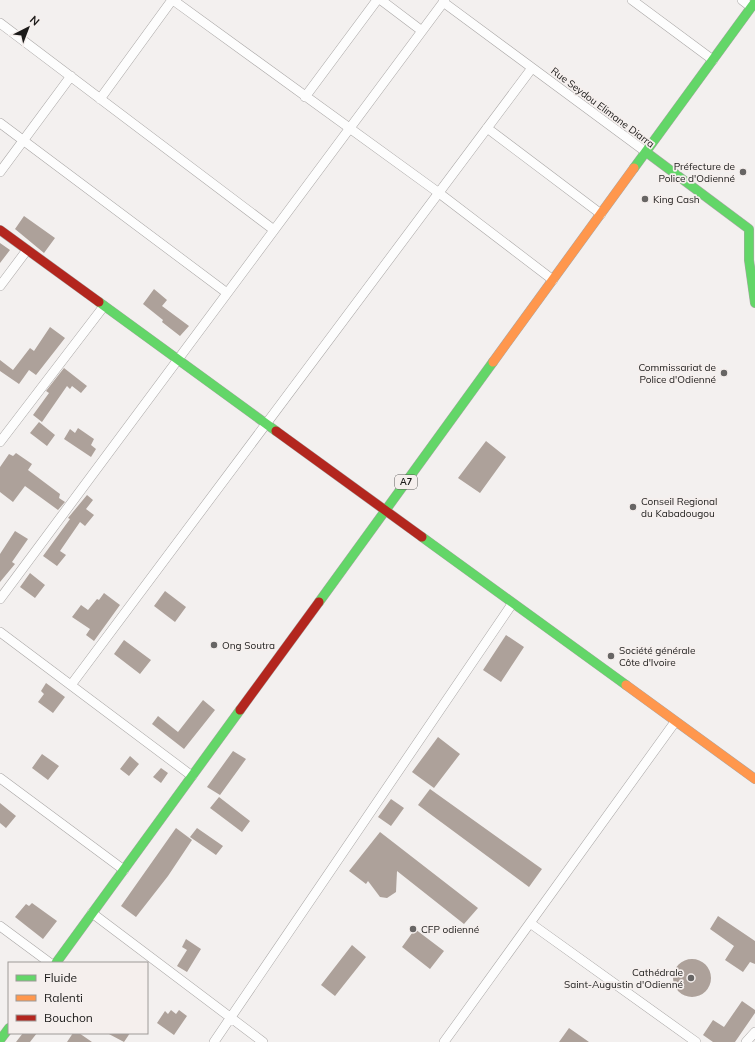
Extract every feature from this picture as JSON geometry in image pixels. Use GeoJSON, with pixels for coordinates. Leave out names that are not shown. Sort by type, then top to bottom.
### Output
{"type":"FeatureCollection","features":[{"type":"Feature","properties":{"kind":"main road","name":"A7"},"geometry":{"type":"LineString","coordinates":[[57,962],[753,4]]}},
{"type":"Feature","properties":{"kind":"main road","name":"Rue Seydou Elimane Diarra"},"geometry":{"type":"LineString","coordinates":[[646,152],[749,229]]}},
{"type":"Feature","properties":{"kind":"main road"},"geometry":{"type":"LineString","coordinates":[[749,229],[749,260],[755,303]]}},
{"type":"Feature","properties":{"kind":"main road"},"geometry":{"type":"LineString","coordinates":[[0,230],[512,604],[755,779]]}},
{"type":"Feature","properties":{"kind":"main road"},"geometry":{"type":"LineString","coordinates":[[0,1040],[8,1029]]}},
{"type":"Feature","properties":{"kind":"street"},"geometry":{"type":"LineString","coordinates":[[100,99],[173,0],[438,193],[552,280]]}},
{"type":"Feature","properties":{"kind":"street"},"geometry":{"type":"LineString","coordinates":[[305,97],[377,0]]}},
{"type":"Feature","properties":{"kind":"street"},"geometry":{"type":"LineString","coordinates":[[381,0],[422,31]]}},
{"type":"Feature","properties":{"kind":"street"},"geometry":{"type":"LineString","coordinates":[[632,0],[713,60]]}},
{"type":"Feature","properties":{"kind":"street"},"geometry":{"type":"LineString","coordinates":[[742,0],[753,4]]}},
{"type":"Feature","properties":{"kind":"street"},"geometry":{"type":"LineString","coordinates":[[0,599],[444,1]]}},
{"type":"Feature","properties":{"kind":"street","name":"Rue Seydou Elimane Diarra"},"geometry":{"type":"LineString","coordinates":[[444,1],[646,152]]}},
{"type":"Feature","properties":{"kind":"street"},"geometry":{"type":"LineString","coordinates":[[0,23],[274,230]]}},
{"type":"Feature","properties":{"kind":"street"},"geometry":{"type":"LineString","coordinates":[[71,685],[532,68]]}},
{"type":"Feature","properties":{"kind":"street"},"geometry":{"type":"LineString","coordinates":[[0,172],[70,76]]}},
{"type":"Feature","properties":{"kind":"street"},"geometry":{"type":"LineString","coordinates":[[0,123],[227,293]]}},
{"type":"Feature","properties":{"kind":"street"},"geometry":{"type":"LineString","coordinates":[[487,128],[601,214]]}},
{"type":"Feature","properties":{"kind":"street"},"geometry":{"type":"LineString","coordinates":[[749,229],[755,221]]}},
{"type":"Feature","properties":{"kind":"street"},"geometry":{"type":"LineString","coordinates":[[0,286],[27,250]]}},
{"type":"Feature","properties":{"kind":"street"},"geometry":{"type":"LineString","coordinates":[[0,442],[104,306]]}},
{"type":"Feature","properties":{"kind":"street"},"geometry":{"type":"LineString","coordinates":[[214,1042],[512,604]]}},
{"type":"Feature","properties":{"kind":"street"},"geometry":{"type":"LineString","coordinates":[[0,632],[192,776]]}},
{"type":"Feature","properties":{"kind":"street"},"geometry":{"type":"LineString","coordinates":[[444,1042],[675,722]]}},
{"type":"Feature","properties":{"kind":"street"},"geometry":{"type":"LineString","coordinates":[[0,778],[124,870]]}},
{"type":"Feature","properties":{"kind":"street"},"geometry":{"type":"LineString","coordinates":[[92,913],[263,1042]]}},
{"type":"Feature","properties":{"kind":"street"},"geometry":{"type":"LineString","coordinates":[[530,923],[696,1042]]}},
{"type":"Feature","properties":{"kind":"street"},"geometry":{"type":"LineString","coordinates":[[0,926],[49,962]]}},
{"type":"Feature","properties":{"kind":"street"},"geometry":{"type":"LineString","coordinates":[[746,1042],[755,1032]]}},
{"type":"Feature","properties":{"kind":"building"},"geometry":{"type":"Polygon","coordinates":[[[24,216],[55,238],[44,253],[15,229],[24,216]]]}},
{"type":"Feature","properties":{"kind":"building"},"geometry":{"type":"Polygon","coordinates":[[[0,243],[10,250],[0,263],[0,243]]]}},
{"type":"Feature","properties":{"kind":"building"},"geometry":{"type":"Polygon","coordinates":[[[154,289],[167,300],[162,306],[189,326],[180,336],[143,304],[154,289]]]}},
{"type":"Feature","properties":{"kind":"building"},"geometry":{"type":"Polygon","coordinates":[[[50,327],[65,338],[36,375],[29,370],[19,384],[0,371],[0,360],[13,370],[30,348],[34,351],[50,327]]]}},
{"type":"Feature","properties":{"kind":"building"},"geometry":{"type":"Polygon","coordinates":[[[64,368],[87,386],[81,393],[72,386],[70,389],[67,386],[42,422],[33,415],[49,393],[46,391],[64,368]]]}},
{"type":"Feature","properties":{"kind":"building"},"geometry":{"type":"Polygon","coordinates":[[[39,422],[55,435],[47,446],[30,433],[39,422]]]}},
{"type":"Feature","properties":{"kind":"building"},"geometry":{"type":"Polygon","coordinates":[[[78,428],[94,439],[91,445],[96,449],[91,457],[64,439],[70,429],[75,433],[78,428]]]}},
{"type":"Feature","properties":{"kind":"building"},"geometry":{"type":"Polygon","coordinates":[[[486,441],[506,457],[480,493],[458,478],[486,441]]]}},
{"type":"Feature","properties":{"kind":"building"},"geometry":{"type":"Polygon","coordinates":[[[16,453],[32,464],[28,470],[60,494],[59,498],[65,502],[58,510],[25,486],[13,502],[0,492],[0,467],[9,454],[13,456],[16,453]]]}},
{"type":"Feature","properties":{"kind":"building"},"geometry":{"type":"Polygon","coordinates":[[[87,495],[93,500],[86,509],[94,515],[85,526],[80,522],[60,551],[66,555],[57,566],[43,556],[70,519],[68,518],[87,495]]]}},
{"type":"Feature","properties":{"kind":"building"},"geometry":{"type":"Polygon","coordinates":[[[15,531],[28,539],[12,562],[15,564],[0,582],[0,554],[15,531]]]}},
{"type":"Feature","properties":{"kind":"building"},"geometry":{"type":"Polygon","coordinates":[[[30,573],[45,585],[35,598],[20,587],[30,573]]]}},
{"type":"Feature","properties":{"kind":"building"},"geometry":{"type":"Polygon","coordinates":[[[165,591],[186,607],[175,622],[154,606],[165,591]]]}},
{"type":"Feature","properties":{"kind":"building"},"geometry":{"type":"Polygon","coordinates":[[[104,593],[120,605],[94,641],[86,635],[90,629],[72,617],[81,605],[88,610],[104,593]]]}},
{"type":"Feature","properties":{"kind":"building"},"geometry":{"type":"Polygon","coordinates":[[[506,635],[524,647],[501,682],[483,670],[506,635]]]}},
{"type":"Feature","properties":{"kind":"building"},"geometry":{"type":"Polygon","coordinates":[[[124,640],[151,660],[140,674],[114,654],[124,640]]]}},
{"type":"Feature","properties":{"kind":"building"},"geometry":{"type":"Polygon","coordinates":[[[46,683],[65,697],[53,713],[38,702],[44,694],[41,691],[46,683]]]}},
{"type":"Feature","properties":{"kind":"building"},"geometry":{"type":"Polygon","coordinates":[[[203,700],[215,710],[184,749],[152,724],[158,716],[178,732],[203,700]]]}},
{"type":"Feature","properties":{"kind":"building"},"geometry":{"type":"Polygon","coordinates":[[[438,737],[460,754],[434,788],[412,772],[438,737]]]}},
{"type":"Feature","properties":{"kind":"building"},"geometry":{"type":"Polygon","coordinates":[[[233,751],[246,759],[220,795],[207,787],[233,751]]]}},
{"type":"Feature","properties":{"kind":"building"},"geometry":{"type":"Polygon","coordinates":[[[42,754],[59,766],[48,780],[32,768],[42,754]]]}},
{"type":"Feature","properties":{"kind":"building"},"geometry":{"type":"Polygon","coordinates":[[[130,756],[139,764],[129,776],[120,769],[130,756]]]}},
{"type":"Feature","properties":{"kind":"building"},"geometry":{"type":"Polygon","coordinates":[[[161,768],[168,773],[161,783],[153,777],[161,768]]]}},
{"type":"Feature","properties":{"kind":"building"},"geometry":{"type":"Polygon","coordinates":[[[430,789],[542,869],[529,887],[418,805],[430,789]]]}},
{"type":"Feature","properties":{"kind":"building"},"geometry":{"type":"Polygon","coordinates":[[[219,797],[250,821],[242,832],[210,808],[219,797]]]}},
{"type":"Feature","properties":{"kind":"building"},"geometry":{"type":"Polygon","coordinates":[[[391,799],[404,808],[391,826],[378,817],[391,799]]]}},
{"type":"Feature","properties":{"kind":"building"},"geometry":{"type":"Polygon","coordinates":[[[0,803],[16,816],[6,828],[0,823],[0,803]]]}},
{"type":"Feature","properties":{"kind":"building"},"geometry":{"type":"Polygon","coordinates":[[[176,828],[192,840],[168,876],[136,917],[121,906],[176,828]]]}},
{"type":"Feature","properties":{"kind":"building"},"geometry":{"type":"Polygon","coordinates":[[[197,828],[223,846],[216,855],[190,837],[197,828]]]}},
{"type":"Feature","properties":{"kind":"building"},"geometry":{"type":"Polygon","coordinates":[[[380,832],[478,908],[464,924],[397,871],[396,892],[387,898],[380,897],[368,881],[366,884],[349,871],[380,832]]]}},
{"type":"Feature","properties":{"kind":"building"},"geometry":{"type":"Polygon","coordinates":[[[32,903],[57,921],[43,939],[15,917],[26,904],[29,906],[32,903]]]}},
{"type":"Feature","properties":{"kind":"building"},"geometry":{"type":"Polygon","coordinates":[[[718,916],[755,941],[755,964],[750,962],[743,972],[725,960],[734,946],[710,929],[718,916]]]}},
{"type":"Feature","properties":{"kind":"building"},"geometry":{"type":"Polygon","coordinates":[[[415,929],[444,951],[430,969],[402,947],[415,929]]]}},
{"type":"Feature","properties":{"kind":"building"},"geometry":{"type":"Polygon","coordinates":[[[186,939],[201,949],[187,972],[177,966],[187,950],[182,947],[186,939]]]}},
{"type":"Feature","properties":{"kind":"building"},"geometry":{"type":"Polygon","coordinates":[[[352,945],[366,957],[335,996],[321,985],[352,945]]]}},
{"type":"Feature","properties":{"kind":"building","name":"Cathédrale Saint-Augustin d'Odienné"},"geometry":{"type":"Polygon","coordinates":[[[688,959],[696,959],[706,964],[710,971],[710,985],[706,992],[696,997],[688,997],[678,992],[676,989],[673,982],[673,974],[678,964],[681,962],[688,959]]]}},
{"type":"Feature","properties":{"kind":"building"},"geometry":{"type":"Polygon","coordinates":[[[742,1001],[755,1010],[755,1013],[735,1042],[713,1042],[703,1035],[713,1020],[724,1027],[742,1001]]]}},
{"type":"Feature","properties":{"kind":"building"},"geometry":{"type":"Polygon","coordinates":[[[171,1010],[176,1014],[179,1010],[187,1016],[174,1035],[157,1023],[165,1011],[168,1014],[171,1010]]]}},
{"type":"Feature","properties":{"kind":"building"},"geometry":{"type":"Polygon","coordinates":[[[569,1028],[589,1042],[559,1042],[569,1028]]]}},
{"type":"Feature","properties":{"kind":"building"},"geometry":{"type":"Polygon","coordinates":[[[22,1034],[36,1034],[30,1042],[16,1042],[22,1034]]]}},
{"type":"Feature","properties":{"kind":"building"},"geometry":{"type":"Polygon","coordinates":[[[72,1034],[80,1034],[92,1042],[67,1042],[72,1034]]]}},
{"type":"Feature","properties":{"kind":"building"},"geometry":{"type":"Polygon","coordinates":[[[109,1034],[129,1034],[124,1042],[109,1034]]]}},
{"type":"Feature","properties":{"kind":"traffic: fast"},"geometry":{"type":"LineString","coordinates":[[634,168],[755,2]]}},
{"type":"Feature","properties":{"kind":"traffic: fast"},"geometry":{"type":"LineString","coordinates":[[646,152],[749,229],[749,260],[755,303]]}},
{"type":"Feature","properties":{"kind":"traffic: fast"},"geometry":{"type":"LineString","coordinates":[[99,302],[276,431]]}},
{"type":"Feature","properties":{"kind":"traffic: fast"},"geometry":{"type":"LineString","coordinates":[[319,602],[493,362]]}},
{"type":"Feature","properties":{"kind":"traffic: fast"},"geometry":{"type":"LineString","coordinates":[[422,537],[626,685]]}},
{"type":"Feature","properties":{"kind":"traffic: fast"},"geometry":{"type":"LineString","coordinates":[[57,962],[240,710]]}},
{"type":"Feature","properties":{"kind":"traffic: fast"},"geometry":{"type":"LineString","coordinates":[[0,1040],[8,1029]]}},
{"type":"Feature","properties":{"kind":"traffic: slow"},"geometry":{"type":"LineString","coordinates":[[493,362],[634,168]]}},
{"type":"Feature","properties":{"kind":"traffic: slow"},"geometry":{"type":"LineString","coordinates":[[626,685],[755,779]]}},
{"type":"Feature","properties":{"kind":"traffic: jam"},"geometry":{"type":"LineString","coordinates":[[0,230],[99,302]]}},
{"type":"Feature","properties":{"kind":"traffic: jam"},"geometry":{"type":"LineString","coordinates":[[276,431],[422,537]]}},
{"type":"Feature","properties":{"kind":"traffic: jam"},"geometry":{"type":"LineString","coordinates":[[240,710],[319,602]]}},
{"type":"Feature","properties":{"kind":"place","name":"Préfecture de Police d'Odienné"},"geometry":{"type":"Point","coordinates":[743,172]}},
{"type":"Feature","properties":{"kind":"place","name":"King Cash"},"geometry":{"type":"Point","coordinates":[645,199]}},
{"type":"Feature","properties":{"kind":"place","name":"Commissariat de Police d'Odienné"},"geometry":{"type":"Point","coordinates":[724,373]}},
{"type":"Feature","properties":{"kind":"place","name":"Conseil Regional du Kabadougou"},"geometry":{"type":"Point","coordinates":[633,507]}},
{"type":"Feature","properties":{"kind":"place","name":"Ong Soutra"},"geometry":{"type":"Point","coordinates":[214,645]}},
{"type":"Feature","properties":{"kind":"place","name":"Société générale Côte d'Ivoire"},"geometry":{"type":"Point","coordinates":[611,656]}},
{"type":"Feature","properties":{"kind":"place","name":"CFP odienné"},"geometry":{"type":"Point","coordinates":[413,929]}},
{"type":"Feature","properties":{"kind":"place","name":"Cathédrale Saint-Augustin d'Odienné"},"geometry":{"type":"Point","coordinates":[691,978]}}]}
